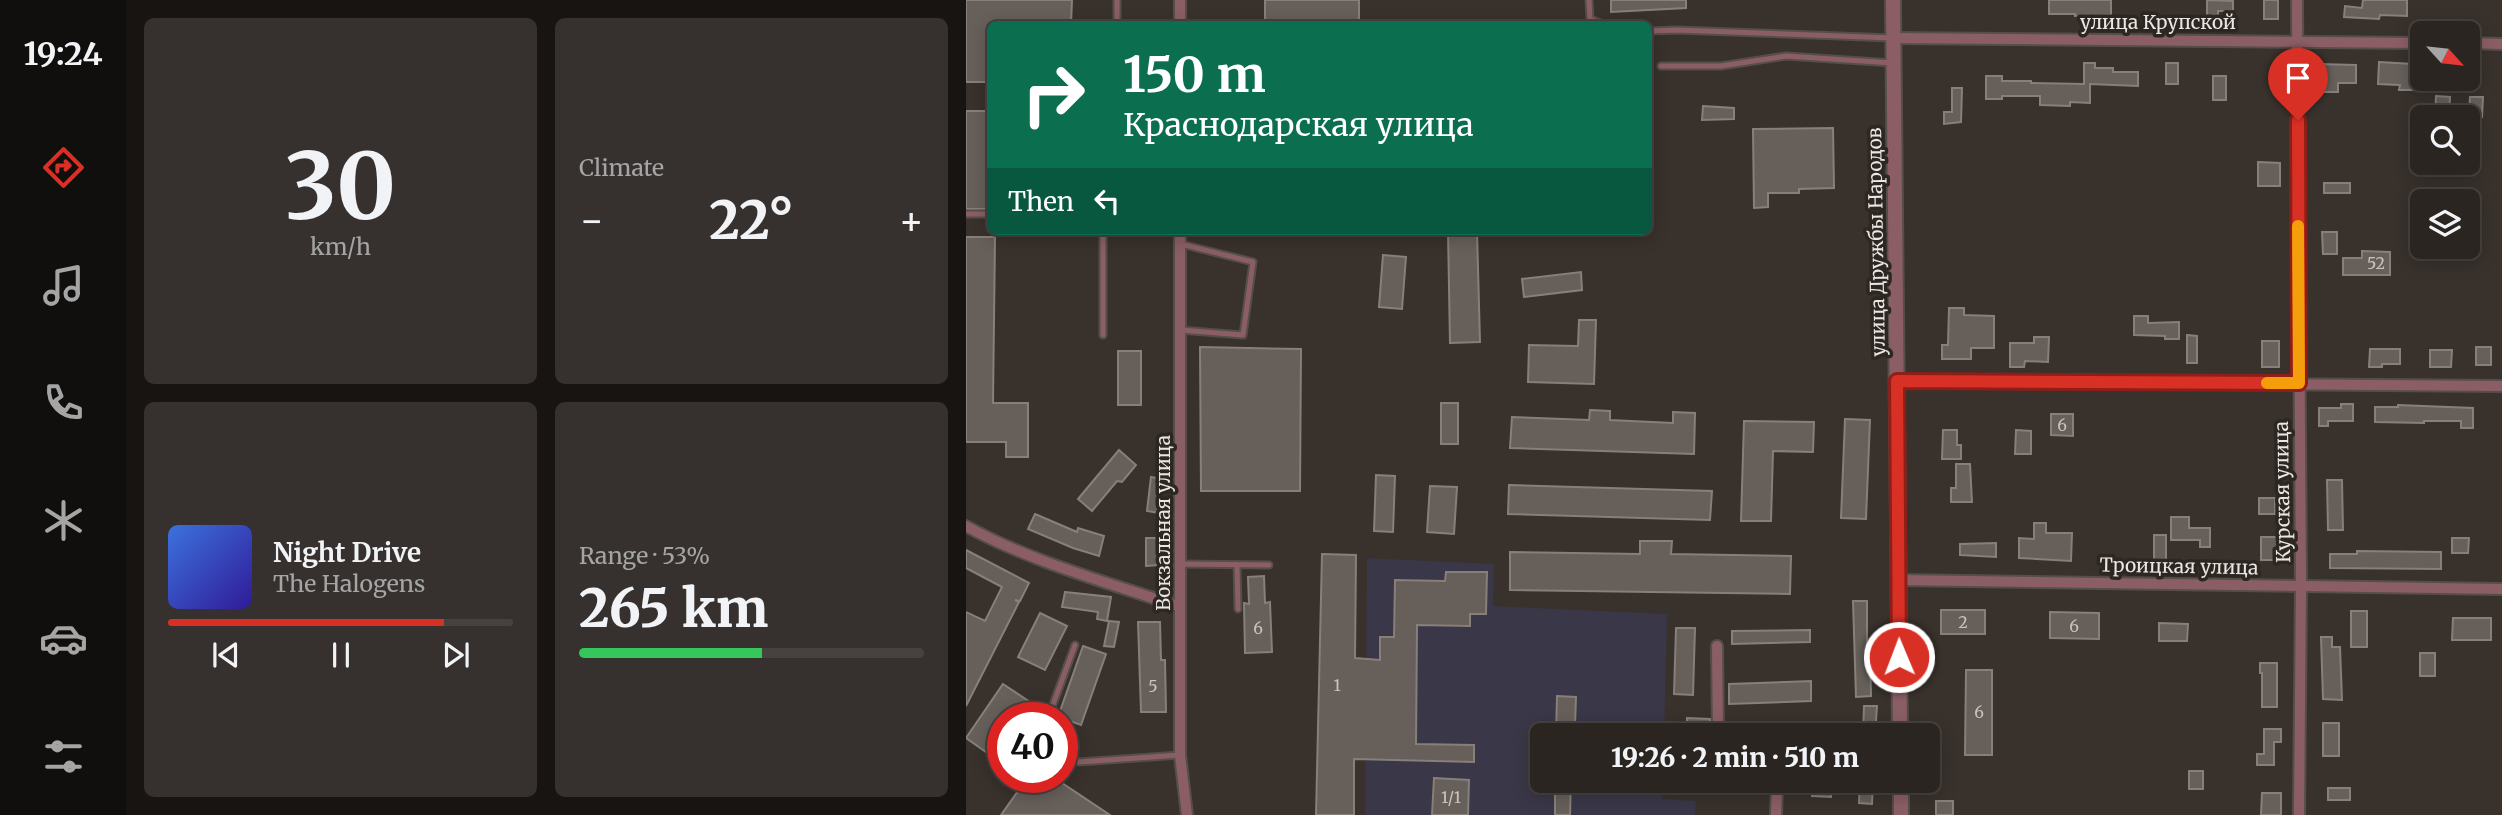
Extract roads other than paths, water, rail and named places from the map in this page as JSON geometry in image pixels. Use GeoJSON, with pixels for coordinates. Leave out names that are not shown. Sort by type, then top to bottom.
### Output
{"type":"FeatureCollection","features":[{"type":"Feature","properties":{"kind":"street"},"geometry":{"type":"LineString","coordinates":[[1180,0],[1180,21]]}},
{"type":"Feature","properties":{"kind":"street","name":"улица Дружбы Народов"},"geometry":{"type":"LineString","coordinates":[[1892,0],[1900,723]]}},
{"type":"Feature","properties":{"kind":"street","name":"Курская улица"},"geometry":{"type":"LineString","coordinates":[[2297,0],[2301,585],[2299,815]]}},
{"type":"Feature","properties":{"kind":"street","name":"улица Крупской"},"geometry":{"type":"LineString","coordinates":[[1893,38],[2410,43]]}},
{"type":"Feature","properties":{"kind":"street"},"geometry":{"type":"LineString","coordinates":[[2480,43],[2502,44]]}},
{"type":"Feature","properties":{"kind":"street","name":"Вокзальная улица"},"geometry":{"type":"LineString","coordinates":[[1180,235],[1180,755],[1188,815]]}},
{"type":"Feature","properties":{"kind":"street"},"geometry":{"type":"LineString","coordinates":[[1897,381],[2502,386]]}},
{"type":"Feature","properties":{"kind":"street"},"geometry":{"type":"LineString","coordinates":[[966,526],[986,537],[1043,559],[1180,607]]}},
{"type":"Feature","properties":{"kind":"street","name":"Троицкая улица"},"geometry":{"type":"LineString","coordinates":[[1898,580],[2502,589]]}},
{"type":"Feature","properties":{"kind":"street"},"geometry":{"type":"LineString","coordinates":[[1717,646],[1718,723]]}},
{"type":"Feature","properties":{"kind":"street"},"geometry":{"type":"LineString","coordinates":[[1776,815],[1777,793]]}},
{"type":"Feature","properties":{"kind":"street"},"geometry":{"type":"LineString","coordinates":[[1901,793],[1901,815]]}},
{"type":"Feature","properties":{"kind":"lane"},"geometry":{"type":"LineString","coordinates":[[1117,0],[1117,21]]}},
{"type":"Feature","properties":{"kind":"lane"},"geometry":{"type":"LineString","coordinates":[[1589,0],[1590,19],[1595,21]]}},
{"type":"Feature","properties":{"kind":"lane"},"geometry":{"type":"LineString","coordinates":[[1652,31],[1893,38]]}},
{"type":"Feature","properties":{"kind":"lane"},"geometry":{"type":"LineString","coordinates":[[1661,66],[1721,66],[1786,56],[1893,64]]}},
{"type":"Feature","properties":{"kind":"lane"},"geometry":{"type":"LineString","coordinates":[[966,214],[987,214]]}},
{"type":"Feature","properties":{"kind":"lane"},"geometry":{"type":"LineString","coordinates":[[1103,235],[1103,335]]}},
{"type":"Feature","properties":{"kind":"lane"},"geometry":{"type":"LineString","coordinates":[[1180,243],[1253,262],[1243,335],[1180,330]]}},
{"type":"Feature","properties":{"kind":"lane"},"geometry":{"type":"LineString","coordinates":[[1180,564],[1269,565]]}},
{"type":"Feature","properties":{"kind":"lane"},"geometry":{"type":"LineString","coordinates":[[1237,565],[1238,609]]}},
{"type":"Feature","properties":{"kind":"lane"},"geometry":{"type":"LineString","coordinates":[[1054,702],[1075,645]]}},
{"type":"Feature","properties":{"kind":"lane"},"geometry":{"type":"LineString","coordinates":[[1078,761],[1180,755]]}}]}
